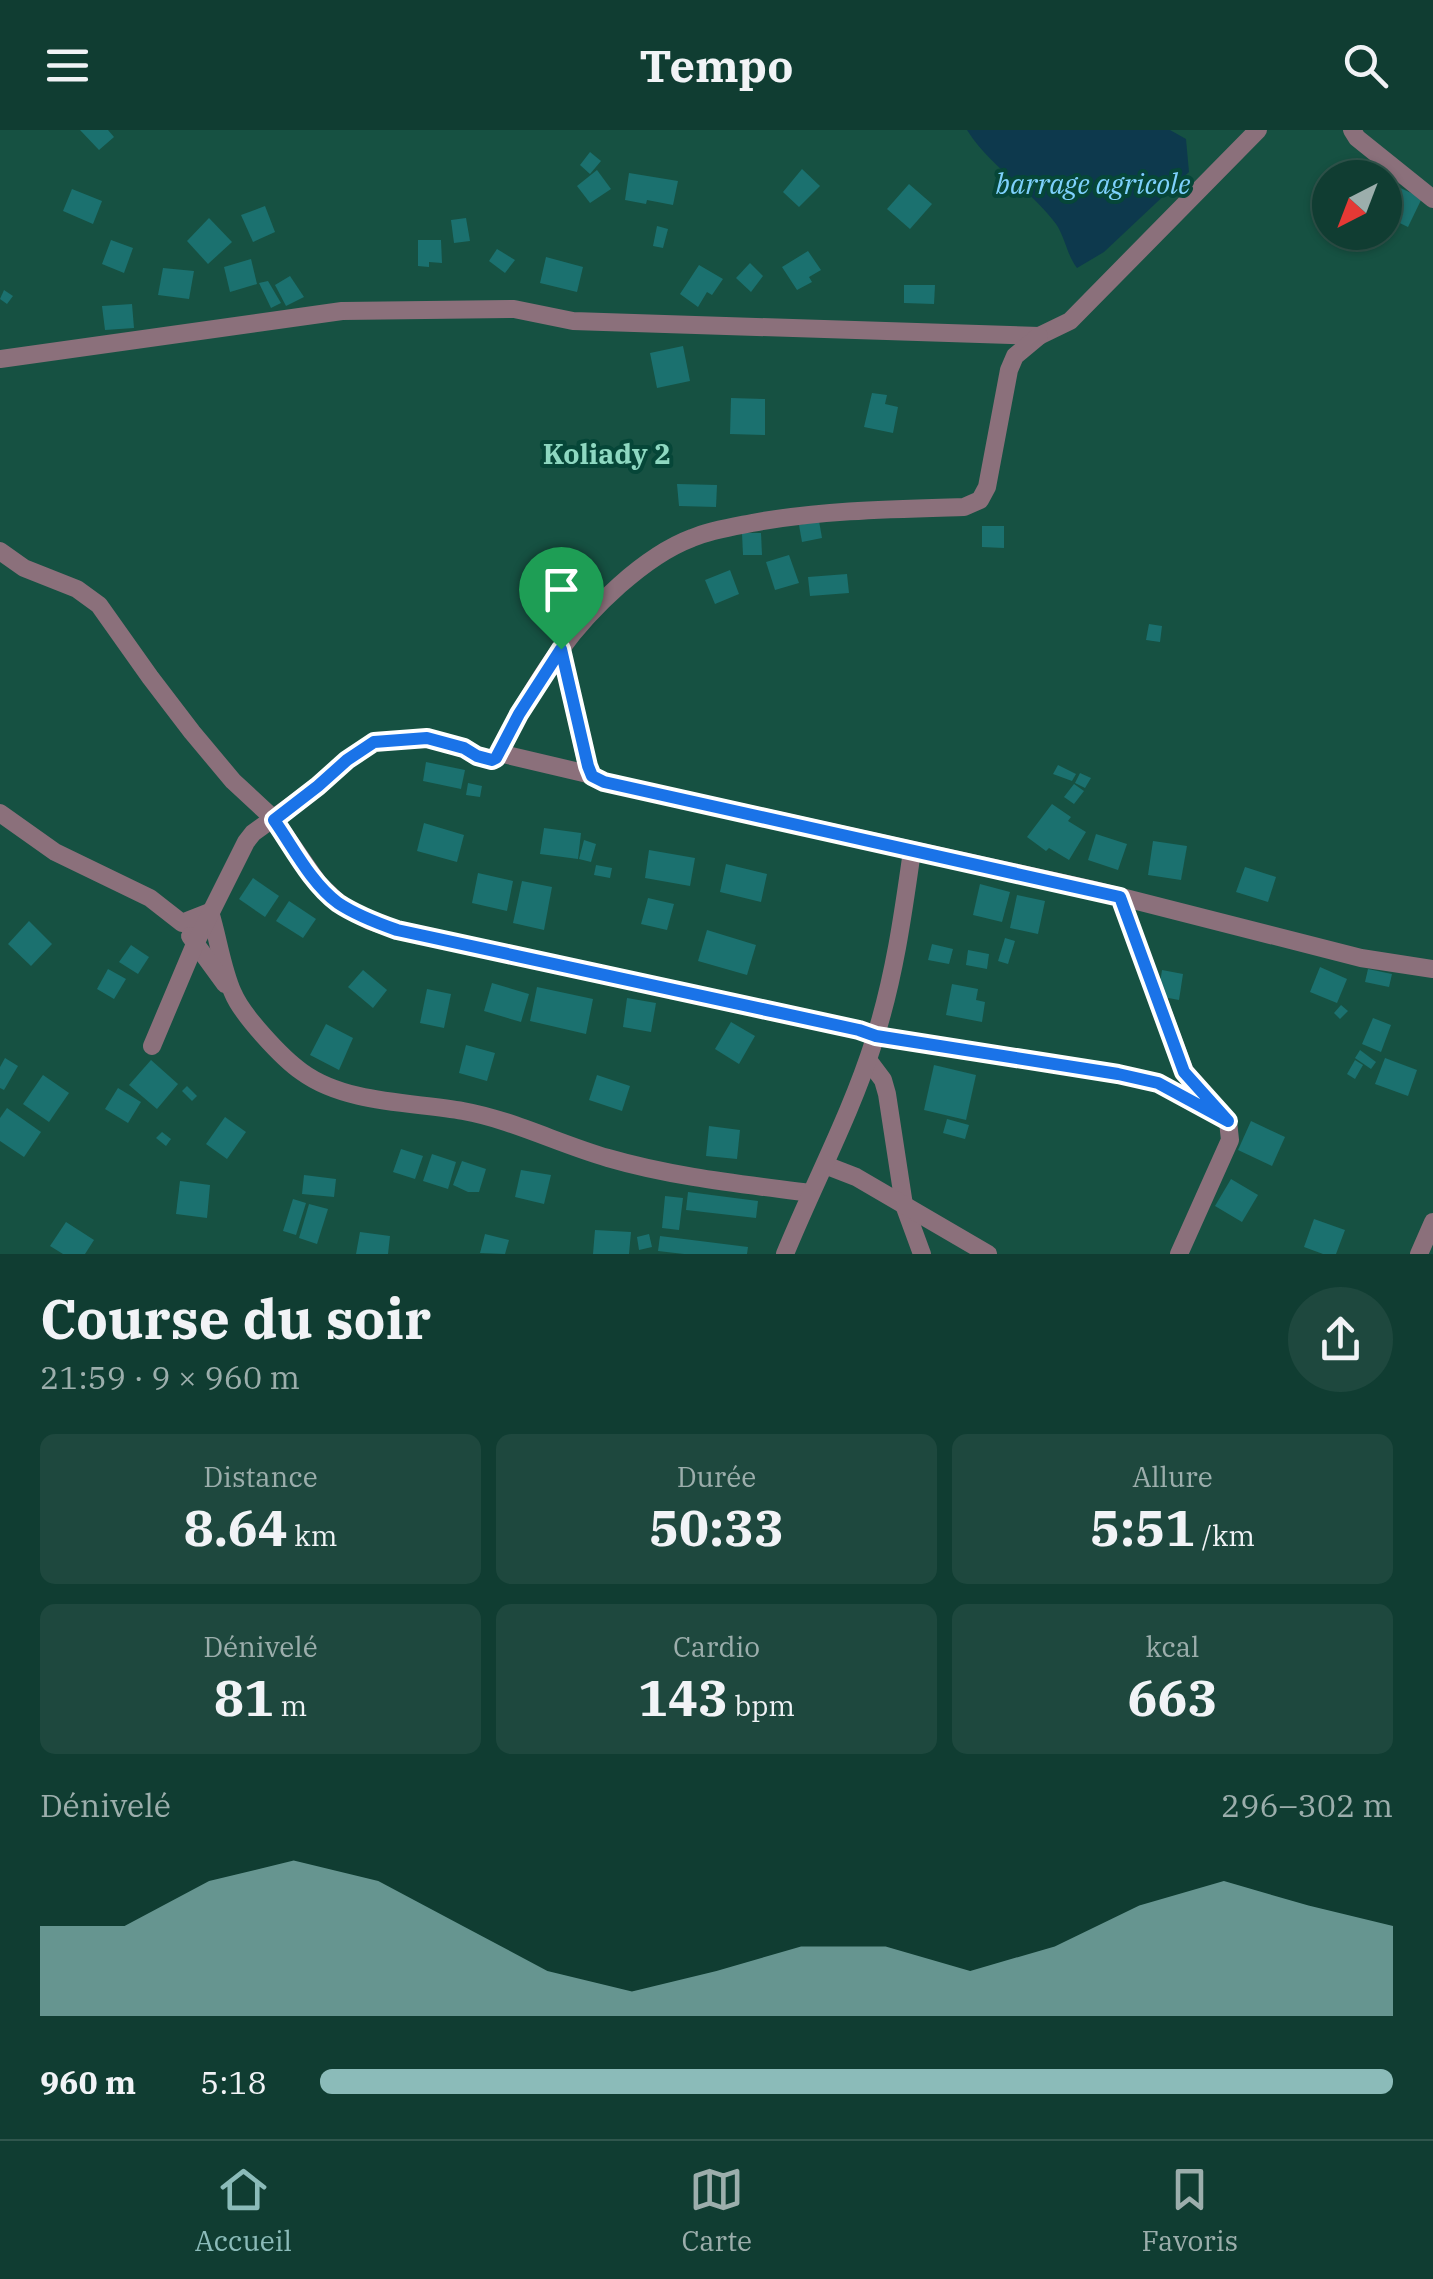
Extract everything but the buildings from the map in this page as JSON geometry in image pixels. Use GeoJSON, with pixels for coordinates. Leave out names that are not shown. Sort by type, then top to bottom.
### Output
{"type":"FeatureCollection","features":[{"type":"Feature","properties":{"kind":"street"},"geometry":{"type":"LineString","coordinates":[[152,1046],[194,944],[246,842],[374,742],[427,738],[492,760],[561,649],[600,604],[630,576],[690,538],[802,514],[964,507],[980,500],[988,487],[1009,370],[1015,356],[1039,336],[1070,321],[1258,130]]}},
{"type":"Feature","properties":{"kind":"street"},"geometry":{"type":"LineString","coordinates":[[1352,130],[1433,198]]}},
{"type":"Feature","properties":{"kind":"street"},"geometry":{"type":"LineString","coordinates":[[0,359],[342,311],[514,309],[573,321],[1039,336]]}},
{"type":"Feature","properties":{"kind":"street"},"geometry":{"type":"LineString","coordinates":[[0,550],[24,568],[77,589],[99,605],[192,732],[233,781],[274,820],[319,884],[341,905],[370,921],[876,1036],[1158,1083],[1228,1121]]}},
{"type":"Feature","properties":{"kind":"street"},"geometry":{"type":"LineString","coordinates":[[561,649],[592,776]]}},
{"type":"Feature","properties":{"kind":"street"},"geometry":{"type":"LineString","coordinates":[[499,753],[604,782],[1120,897],[1360,958],[1433,969]]}},
{"type":"Feature","properties":{"kind":"street"},"geometry":{"type":"LineString","coordinates":[[0,813],[55,852],[150,898],[182,923],[270,1042],[316,1081],[394,1103],[463,1111],[506,1121],[548,1139],[627,1162],[694,1177],[810,1193]]}},
{"type":"Feature","properties":{"kind":"street"},"geometry":{"type":"LineString","coordinates":[[784,1254],[825,1165],[876,1036],[900,933],[912,852]]}},
{"type":"Feature","properties":{"kind":"street"},"geometry":{"type":"LineString","coordinates":[[1120,897],[1184,1072],[1228,1121],[1230,1140],[1179,1254]]}},
{"type":"Feature","properties":{"kind":"street"},"geometry":{"type":"LineString","coordinates":[[182,923],[210,912]]}},
{"type":"Feature","properties":{"kind":"street"},"geometry":{"type":"LineString","coordinates":[[210,912],[233,994]]}},
{"type":"Feature","properties":{"kind":"street"},"geometry":{"type":"LineString","coordinates":[[868,1060],[883,1080],[887,1094],[904,1205],[922,1254]]}},
{"type":"Feature","properties":{"kind":"street"},"geometry":{"type":"LineString","coordinates":[[825,1165],[856,1177],[988,1254]]}},
{"type":"Feature","properties":{"kind":"street"},"geometry":{"type":"LineString","coordinates":[[1418,1254],[1433,1222]]}},
{"type":"Feature","properties":{"kind":"water","name":"barrage agricole"},"geometry":{"type":"Polygon","coordinates":[[[967,130],[1170,130],[1186,139],[1189,172],[1104,252],[1077,268],[1056,224],[987,156],[967,130]]]}},
{"type":"Feature","properties":{"kind":"district","name":"Koliady 2"},"geometry":{"type":"Point","coordinates":[607,453]}},
{"type":"Feature","properties":{"kind":"route"},"geometry":{"type":"LineString","coordinates":[[561,649],[588,766],[592,776],[604,782],[1120,897],[1184,1072],[1228,1121],[1158,1083],[876,1036],[397,930],[370,921],[331,897],[274,820],[374,742],[427,738],[464,748],[488,760],[496,758],[561,649]]}}]}
